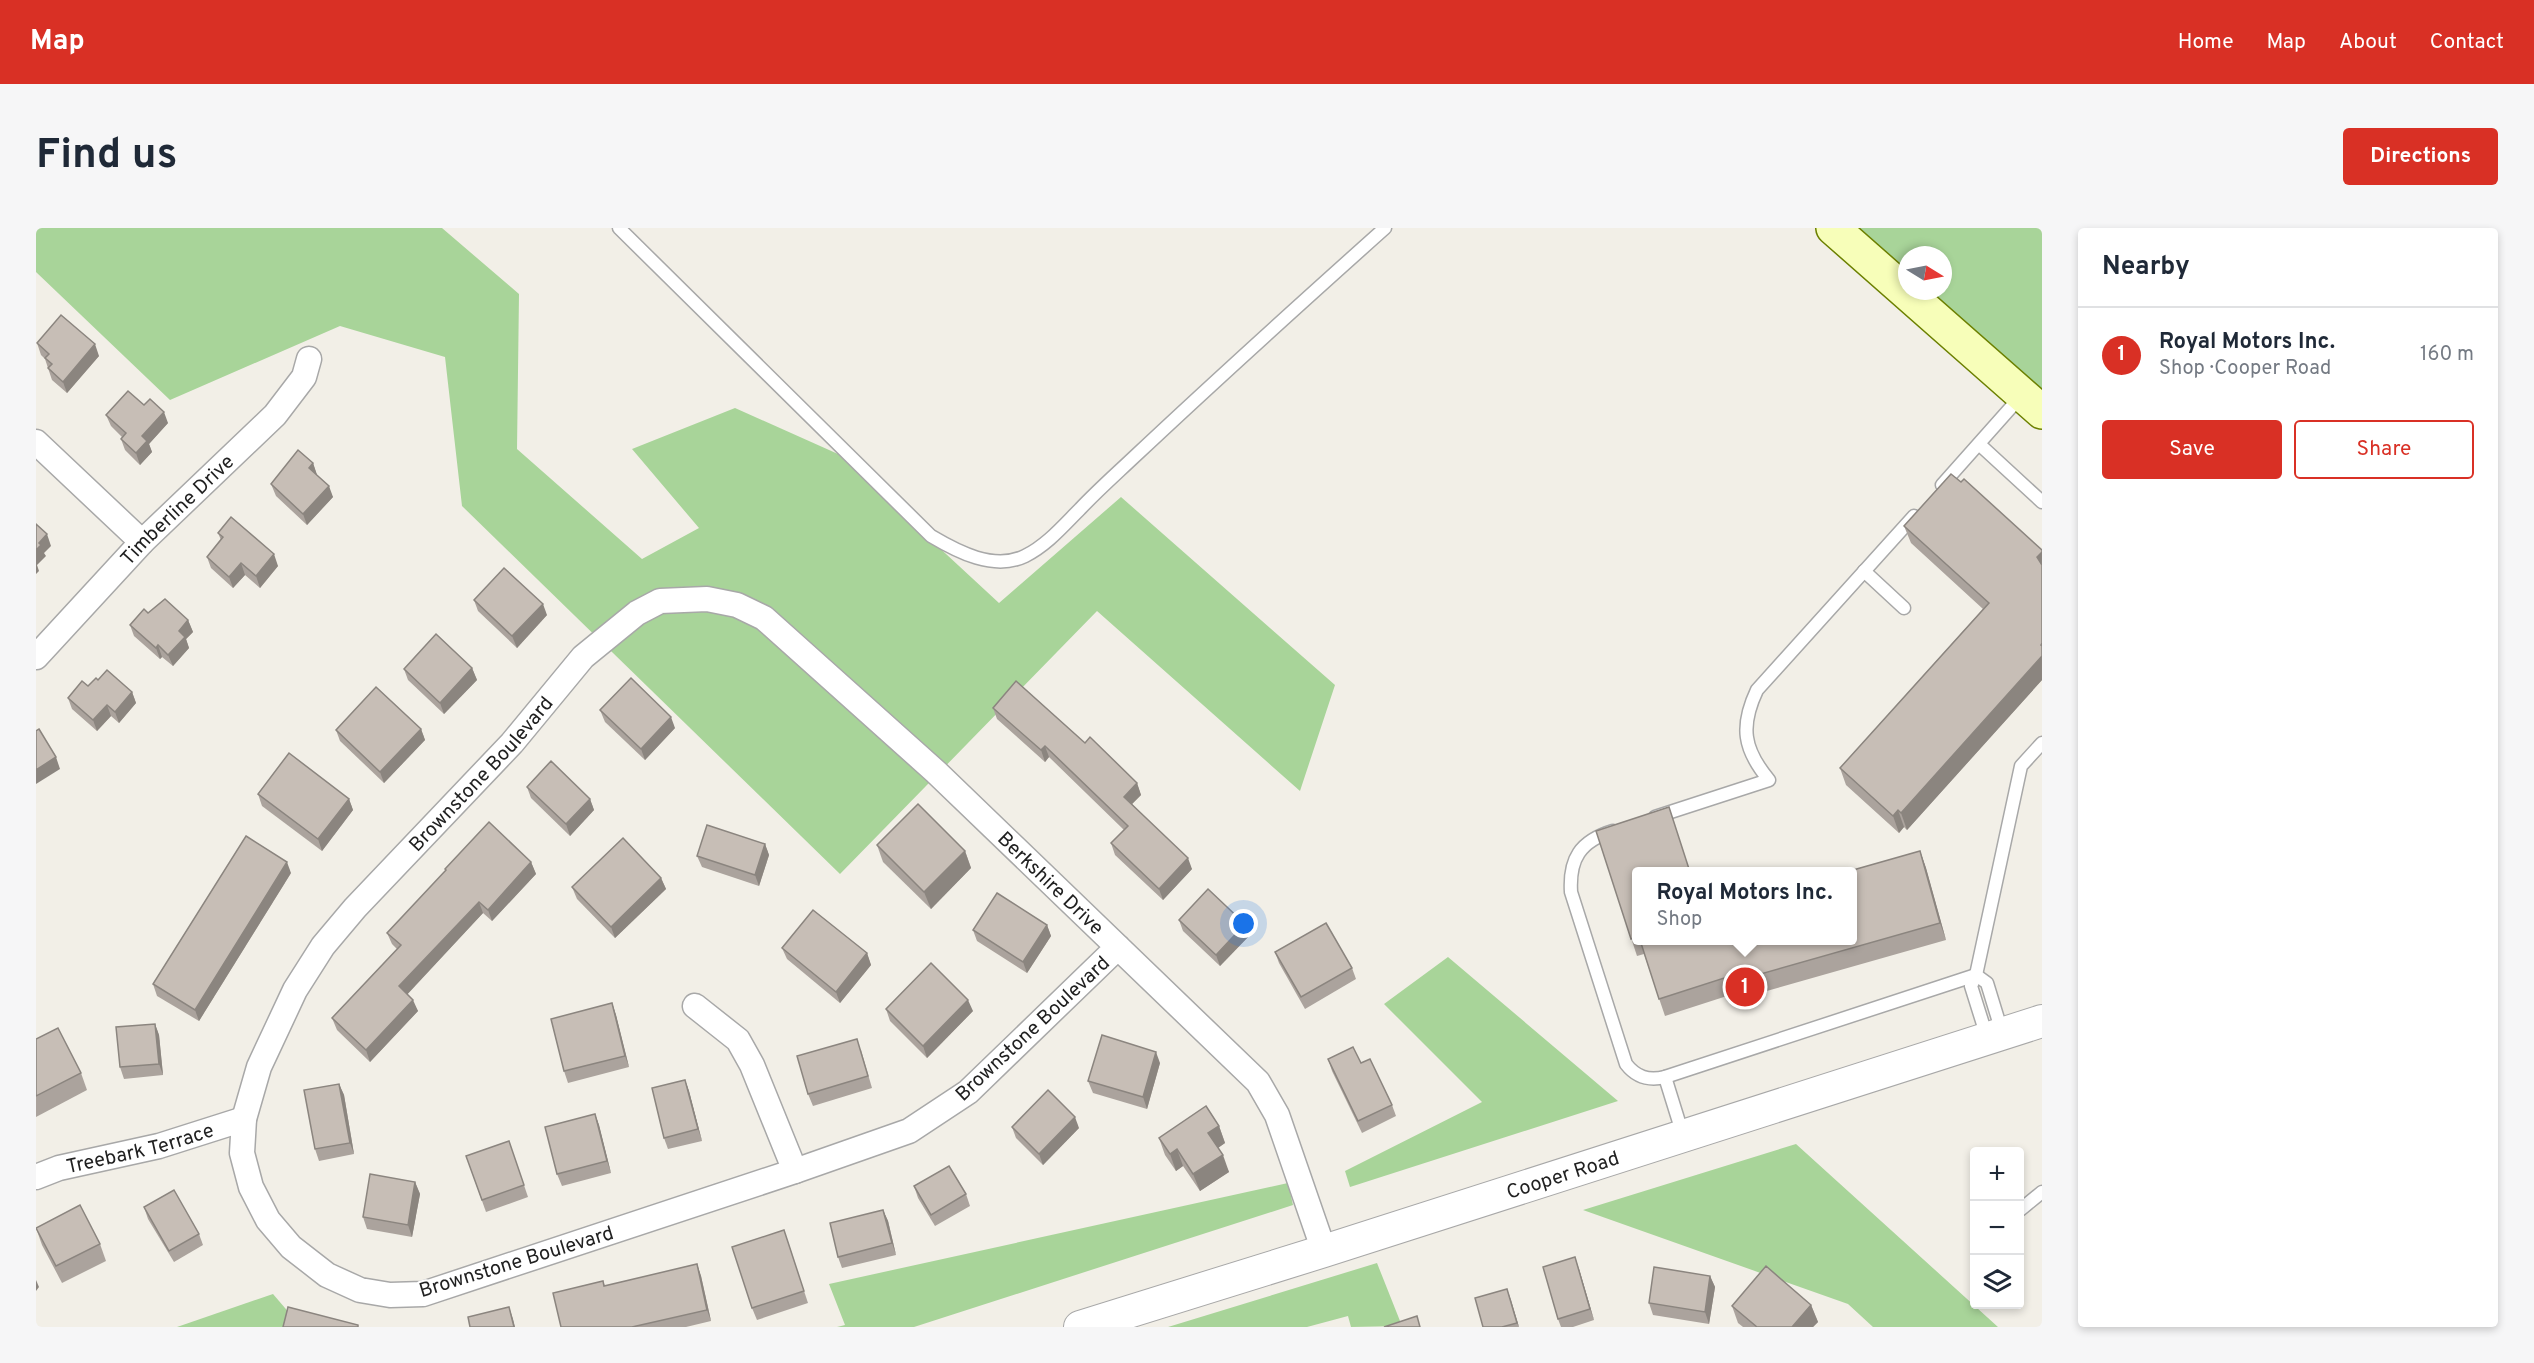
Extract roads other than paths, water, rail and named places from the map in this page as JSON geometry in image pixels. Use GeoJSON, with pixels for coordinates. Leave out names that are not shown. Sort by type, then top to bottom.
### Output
{"type":"FeatureCollection","features":[{"type":"Feature","properties":{"kind":"main road"},"geometry":{"type":"LineString","coordinates":[[1833,228],[2032,404]]}},
{"type":"Feature","properties":{"kind":"street","name":"Timberline Drive"},"geometry":{"type":"LineString","coordinates":[[36,657],[142,542],[275,415],[304,377],[309,359]]}},
{"type":"Feature","properties":{"kind":"street"},"geometry":{"type":"LineString","coordinates":[[36,442],[142,542]]}},
{"type":"Feature","properties":{"kind":"street","name":"Berkshire Drive"},"geometry":{"type":"LineString","coordinates":[[689,600],[707,599],[737,605],[764,618],[936,772],[1258,1082],[1277,1115],[1324,1251]]}},
{"type":"Feature","properties":{"kind":"street","name":"Brownstone Boulevard"},"geometry":{"type":"LineString","coordinates":[[689,600],[660,601],[637,613],[582,657],[512,742],[355,908],[323,946],[295,990],[259,1067],[244,1119],[242,1153],[251,1187],[268,1220],[291,1247],[327,1275],[360,1290],[390,1295],[423,1294],[909,1131],[968,1092],[1118,947]]}},
{"type":"Feature","properties":{"kind":"street"},"geometry":{"type":"LineString","coordinates":[[695,1006],[738,1040],[752,1065],[795,1171]]}},
{"type":"Feature","properties":{"kind":"street","name":"Cooper Road"},"geometry":{"type":"LineString","coordinates":[[1080,1327],[2042,1021]]}},
{"type":"Feature","properties":{"kind":"street","name":"Treebark Terrace"},"geometry":{"type":"LineString","coordinates":[[36,1177],[58,1168],[159,1146],[244,1119]]}},
{"type":"Feature","properties":{"kind":"lane"},"geometry":{"type":"LineString","coordinates":[[619,228],[931,536],[958,552],[988,560],[1008,561],[1024,556],[1049,540],[1102,486],[1385,228]]}},
{"type":"Feature","properties":{"kind":"lane"},"geometry":{"type":"LineString","coordinates":[[1643,821],[1770,780],[1757,765],[1748,747],[1746,727],[1749,707],[1757,690],[1978,444],[2032,404]]}},
{"type":"Feature","properties":{"kind":"lane"},"geometry":{"type":"LineString","coordinates":[[1978,444],[2042,502]]}},
{"type":"Feature","properties":{"kind":"lane"},"geometry":{"type":"LineString","coordinates":[[1864,572],[1904,608]]}},
{"type":"Feature","properties":{"kind":"lane"},"geometry":{"type":"LineString","coordinates":[[1995,1036],[1971,986],[1976,975],[2021,766],[2042,743]]}},
{"type":"Feature","properties":{"kind":"lane"},"geometry":{"type":"LineString","coordinates":[[1622,828],[1600,835],[1586,844],[1575,858],[1570,875],[1571,892],[1626,1064],[1631,1071],[1647,1078],[1665,1077],[1976,975]]}},
{"type":"Feature","properties":{"kind":"lane"},"geometry":{"type":"LineString","coordinates":[[1665,1077],[1683,1135]]}},
{"type":"Feature","properties":{"kind":"lane"},"geometry":{"type":"LineString","coordinates":[[2024,1206],[2042,1192]]}},
{"type":"Feature","properties":{"kind":"place","name":"Royal Motors Inc."},"geometry":{"type":"Point","coordinates":[1745,987]}}]}
